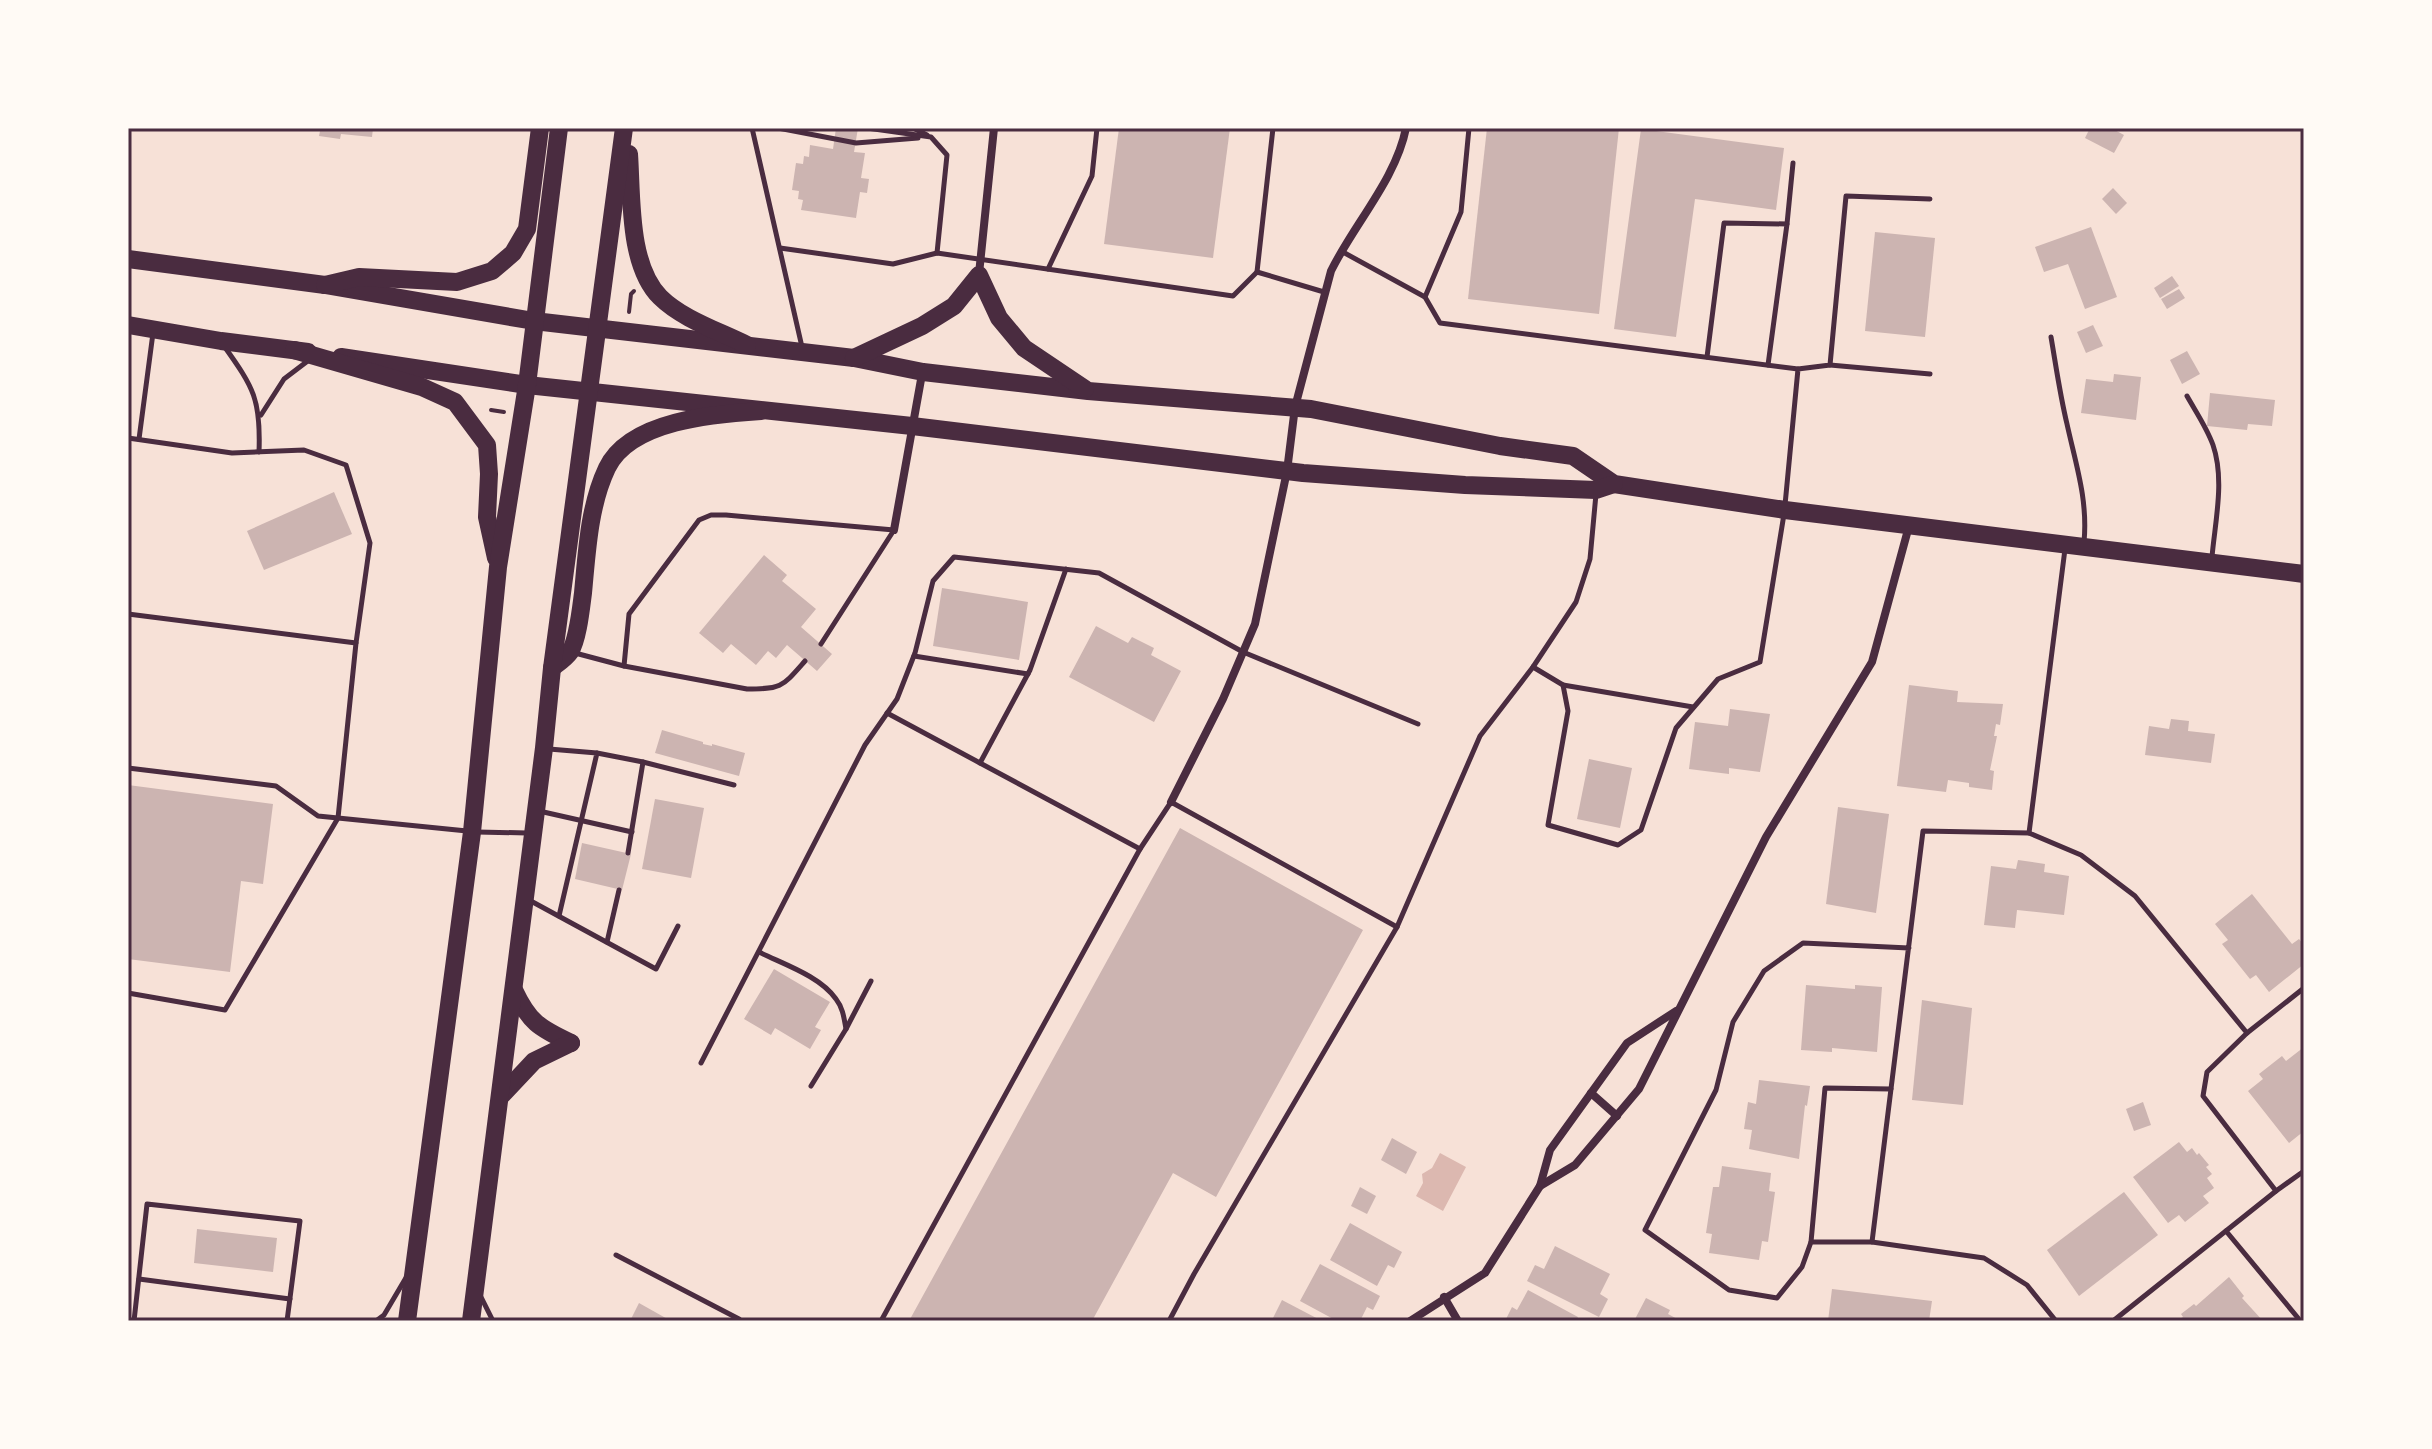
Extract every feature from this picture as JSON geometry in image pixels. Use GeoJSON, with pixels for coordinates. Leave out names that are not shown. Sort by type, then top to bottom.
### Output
{"type":"FeatureCollection","features":[{"type":"Feature","properties":{"kind":"main road"},"geometry":{"type":"LineString","coordinates":[[325,285],[359,277],[457,282],[492,271],[513,253],[527,229],[540,128]]}},
{"type":"Feature","properties":{"kind":"main road"},"geometry":{"type":"LineString","coordinates":[[471,1321],[552,668],[626,128]]}},
{"type":"Feature","properties":{"kind":"main road"},"geometry":{"type":"LineString","coordinates":[[626,128],[637,251],[649,280],[658,296],[674,308],[747,345]]}},
{"type":"Feature","properties":{"kind":"main road"},"geometry":{"type":"LineString","coordinates":[[407,1321],[472,832],[498,567],[527,385],[557,130]]}},
{"type":"Feature","properties":{"kind":"main road"},"geometry":{"type":"LineString","coordinates":[[128,259],[325,285],[534,321],[854,358],[923,372],[1088,391],[1295,407],[1500,446],[1573,456],[1605,487]]}},
{"type":"Feature","properties":{"kind":"main road"},"geometry":{"type":"LineString","coordinates":[[854,358],[922,326],[954,306],[980,267]]}},
{"type":"Feature","properties":{"kind":"main road"},"geometry":{"type":"LineString","coordinates":[[980,267],[999,318],[1024,348],[1088,391]]}},
{"type":"Feature","properties":{"kind":"main road"},"geometry":{"type":"LineString","coordinates":[[128,325],[527,385],[912,426],[1295,472],[1465,485],[1605,487],[2304,574]]}},
{"type":"Feature","properties":{"kind":"main road"},"geometry":{"type":"LineString","coordinates":[[294,350],[422,387],[455,402],[487,445],[487,517],[498,567]]}},
{"type":"Feature","properties":{"kind":"main road"},"geometry":{"type":"LineString","coordinates":[[552,668],[570,652],[580,614],[594,505],[608,465],[641,434],[702,417],[761,411]]}},
{"type":"Feature","properties":{"kind":"main road"},"geometry":{"type":"LineString","coordinates":[[500,1097],[534,1061],[571,1043],[537,1027],[524,1011],[513,988]]}},
{"type":"Feature","properties":{"kind":"street"},"geometry":{"type":"LineString","coordinates":[[980,267],[994,128]]}},
{"type":"Feature","properties":{"kind":"street"},"geometry":{"type":"LineString","coordinates":[[1171,802],[1223,699],[1255,624],[1295,472],[1295,407],[1324,292],[1340,251],[1376,198],[1406,128]]}},
{"type":"Feature","properties":{"kind":"street"},"geometry":{"type":"LineString","coordinates":[[894,530],[923,372]]}},
{"type":"Feature","properties":{"kind":"street"},"geometry":{"type":"LineString","coordinates":[[1540,1186],[1575,1165],[1639,1089],[1766,837],[1872,662],[1909,525]]}},
{"type":"Feature","properties":{"kind":"street"},"geometry":{"type":"LineString","coordinates":[[1410,1321],[1485,1273],[1540,1186],[1550,1150],[1627,1043],[1677,1011]]}},
{"type":"Feature","properties":{"kind":"street"},"geometry":{"type":"LineString","coordinates":[[1591,1093],[1617,1116]]}},
{"type":"Feature","properties":{"kind":"street"},"geometry":{"type":"LineString","coordinates":[[1444,1297],[1458,1321]]}},
{"type":"Feature","properties":{"kind":"lane"},"geometry":{"type":"LineString","coordinates":[[752,128],[803,352]]}},
{"type":"Feature","properties":{"kind":"lane"},"geometry":{"type":"LineString","coordinates":[[778,128],[856,143],[931,137]]}},
{"type":"Feature","properties":{"kind":"lane"},"geometry":{"type":"LineString","coordinates":[[867,128],[931,137]]}},
{"type":"Feature","properties":{"kind":"lane"},"geometry":{"type":"LineString","coordinates":[[913,128],[931,137],[947,155],[937,253]]}},
{"type":"Feature","properties":{"kind":"lane"},"geometry":{"type":"LineString","coordinates":[[1048,269],[1092,176],[1097,128]]}},
{"type":"Feature","properties":{"kind":"lane"},"geometry":{"type":"LineString","coordinates":[[780,248],[893,264],[937,253],[980,267],[1048,269],[1233,296],[1257,272],[1273,128]]}},
{"type":"Feature","properties":{"kind":"lane"},"geometry":{"type":"LineString","coordinates":[[1425,297],[1461,212],[1469,128]]}},
{"type":"Feature","properties":{"kind":"lane"},"geometry":{"type":"LineString","coordinates":[[1768,365],[1793,163]]}},
{"type":"Feature","properties":{"kind":"lane"},"geometry":{"type":"LineString","coordinates":[[1830,365],[1846,196],[1930,199]]}},
{"type":"Feature","properties":{"kind":"lane"},"geometry":{"type":"LineString","coordinates":[[1707,357],[1724,223],[1787,224]]}},
{"type":"Feature","properties":{"kind":"lane"},"geometry":{"type":"LineString","coordinates":[[1340,251],[1425,297],[1440,323],[1798,369],[1830,365],[1930,374]]}},
{"type":"Feature","properties":{"kind":"lane"},"geometry":{"type":"LineString","coordinates":[[1257,272],[1324,292]]}},
{"type":"Feature","properties":{"kind":"lane"},"geometry":{"type":"LineString","coordinates":[[139,439],[154,328]]}},
{"type":"Feature","properties":{"kind":"lane"},"geometry":{"type":"LineString","coordinates":[[2029,833],[2074,546],[2086,514],[2051,337]]}},
{"type":"Feature","properties":{"kind":"lane"},"geometry":{"type":"LineString","coordinates":[[221,341],[248,380],[261,416],[259,452]]}},
{"type":"Feature","properties":{"kind":"lane"},"geometry":{"type":"LineString","coordinates":[[261,416],[284,379],[314,356]]}},
{"type":"Feature","properties":{"kind":"lane"},"geometry":{"type":"LineString","coordinates":[[1563,685],[1568,711],[1548,825],[1618,845],[1641,830],[1676,728],[1718,679],[1760,662],[1785,510],[1798,369]]}},
{"type":"Feature","properties":{"kind":"lane"},"geometry":{"type":"LineString","coordinates":[[2187,396],[2214,446],[2217,461],[2212,562]]}},
{"type":"Feature","properties":{"kind":"lane"},"geometry":{"type":"LineString","coordinates":[[128,438],[232,453],[304,450],[346,465],[370,543],[338,818],[225,1010],[128,993]]}},
{"type":"Feature","properties":{"kind":"lane"},"geometry":{"type":"LineString","coordinates":[[1169,1321],[1397,927],[1480,736],[1533,667],[1576,602],[1590,559],[1605,487]]}},
{"type":"Feature","properties":{"kind":"lane"},"geometry":{"type":"LineString","coordinates":[[624,666],[629,614],[699,520],[711,515],[894,530],[821,644]]}},
{"type":"Feature","properties":{"kind":"lane"},"geometry":{"type":"LineString","coordinates":[[701,1063],[865,745],[897,699],[914,656],[933,581],[954,557],[1099,573],[1243,652],[1418,724]]}},
{"type":"Feature","properties":{"kind":"lane"},"geometry":{"type":"LineString","coordinates":[[980,763],[1028,674],[1066,569]]}},
{"type":"Feature","properties":{"kind":"lane"},"geometry":{"type":"LineString","coordinates":[[128,614],[356,643]]}},
{"type":"Feature","properties":{"kind":"lane"},"geometry":{"type":"LineString","coordinates":[[570,652],[624,666],[747,689],[783,686],[805,661]]}},
{"type":"Feature","properties":{"kind":"lane"},"geometry":{"type":"LineString","coordinates":[[914,656],[1028,674]]}},
{"type":"Feature","properties":{"kind":"lane"},"geometry":{"type":"LineString","coordinates":[[1533,667],[1563,685],[1694,707]]}},
{"type":"Feature","properties":{"kind":"lane"},"geometry":{"type":"LineString","coordinates":[[887,713],[1140,849]]}},
{"type":"Feature","properties":{"kind":"lane"},"geometry":{"type":"LineString","coordinates":[[544,748],[597,753],[734,785]]}},
{"type":"Feature","properties":{"kind":"lane"},"geometry":{"type":"LineString","coordinates":[[559,916],[597,753]]}},
{"type":"Feature","properties":{"kind":"lane"},"geometry":{"type":"LineString","coordinates":[[628,853],[643,762]]}},
{"type":"Feature","properties":{"kind":"lane"},"geometry":{"type":"LineString","coordinates":[[128,768],[276,786],[318,816],[472,832],[533,833]]}},
{"type":"Feature","properties":{"kind":"lane"},"geometry":{"type":"LineString","coordinates":[[881,1321],[1140,849],[1171,802],[1397,927]]}},
{"type":"Feature","properties":{"kind":"lane"},"geometry":{"type":"LineString","coordinates":[[536,811],[632,832]]}},
{"type":"Feature","properties":{"kind":"lane"},"geometry":{"type":"LineString","coordinates":[[1872,1242],[1923,831],[2029,833],[2081,855],[2135,896],[2247,1033]]}},
{"type":"Feature","properties":{"kind":"lane"},"geometry":{"type":"LineString","coordinates":[[607,942],[619,890]]}},
{"type":"Feature","properties":{"kind":"lane"},"geometry":{"type":"LineString","coordinates":[[525,897],[656,969],[678,926]]}},
{"type":"Feature","properties":{"kind":"lane"},"geometry":{"type":"LineString","coordinates":[[1891,1089],[1825,1088],[1811,1242],[1802,1267],[1777,1298],[1729,1290],[1645,1230],[1716,1090],[1733,1022],[1764,971],[1803,943],[1909,948]]}},
{"type":"Feature","properties":{"kind":"lane"},"geometry":{"type":"LineString","coordinates":[[759,952],[811,979],[835,996],[843,1010],[846,1029]]}},
{"type":"Feature","properties":{"kind":"lane"},"geometry":{"type":"LineString","coordinates":[[811,1086],[871,981]]}},
{"type":"Feature","properties":{"kind":"lane"},"geometry":{"type":"LineString","coordinates":[[2276,1191],[2203,1096],[2207,1072],[2247,1033],[2304,988]]}},
{"type":"Feature","properties":{"kind":"lane"},"geometry":{"type":"LineString","coordinates":[[2113,1321],[2304,1171]]}},
{"type":"Feature","properties":{"kind":"lane"},"geometry":{"type":"LineString","coordinates":[[134,1321],[147,1204],[300,1221],[287,1321]]}},
{"type":"Feature","properties":{"kind":"lane"},"geometry":{"type":"LineString","coordinates":[[2226,1231],[2298,1321]]}},
{"type":"Feature","properties":{"kind":"lane"},"geometry":{"type":"LineString","coordinates":[[1811,1242],[1872,1242],[1984,1258],[2027,1285],[2056,1321]]}},
{"type":"Feature","properties":{"kind":"lane"},"geometry":{"type":"LineString","coordinates":[[616,1255],[738,1321]]}},
{"type":"Feature","properties":{"kind":"lane"},"geometry":{"type":"LineString","coordinates":[[376,1321],[384,1315],[415,1261]]}},
{"type":"Feature","properties":{"kind":"lane"},"geometry":{"type":"LineString","coordinates":[[139,1279],[290,1299]]}},
{"type":"Feature","properties":{"kind":"lane"},"geometry":{"type":"LineString","coordinates":[[476,1285],[493,1321]]}},
{"type":"Feature","properties":{"kind":"path"},"geometry":{"type":"LineString","coordinates":[[629,314],[631,294],[638,288]]}},
{"type":"Feature","properties":{"kind":"path"},"geometry":{"type":"LineString","coordinates":[[619,299],[630,301]]}},
{"type":"Feature","properties":{"kind":"path"},"geometry":{"type":"LineString","coordinates":[[491,410],[493,402]]}},
{"type":"Feature","properties":{"kind":"path"},"geometry":{"type":"LineString","coordinates":[[483,415],[491,410],[506,412]]}},
{"type":"Feature","properties":{"kind":"shaded area"},"geometry":{"type":"Polygon","coordinates":[[[1440,1153],[1466,1167],[1443,1211],[1416,1196],[1423,1183],[1422,1174],[1432,1168],[1440,1153]]]}},
{"type":"Feature","properties":{"kind":"building"},"geometry":{"type":"Polygon","coordinates":[[[312,128],[373,128],[372,137],[341,134],[340,139],[319,136],[320,131],[312,128]]]}},
{"type":"Feature","properties":{"kind":"building"},"geometry":{"type":"Polygon","coordinates":[[[836,128],[858,128],[854,152],[865,153],[861,178],[869,179],[867,193],[860,192],[856,218],[801,210],[803,200],[798,199],[799,191],[792,190],[796,163],[803,164],[804,156],[809,157],[810,145],[833,149],[836,128]]]}},
{"type":"Feature","properties":{"kind":"building"},"geometry":{"type":"Polygon","coordinates":[[[1119,128],[1230,128],[1213,258],[1104,244],[1119,128]]]}},
{"type":"Feature","properties":{"kind":"building"},"geometry":{"type":"Polygon","coordinates":[[[1487,128],[1619,128],[1599,314],[1468,299],[1487,128]]]}},
{"type":"Feature","properties":{"kind":"building"},"geometry":{"type":"Polygon","coordinates":[[[2090,128],[2111,128],[2124,135],[2114,153],[2085,138],[2090,128]]]}},
{"type":"Feature","properties":{"kind":"building"},"geometry":{"type":"Polygon","coordinates":[[[1641,129],[1784,148],[1776,210],[1695,199],[1676,337],[1614,329],[1641,129]]]}},
{"type":"Feature","properties":{"kind":"building"},"geometry":{"type":"Polygon","coordinates":[[[2113,188],[2127,203],[2116,214],[2102,199],[2113,188]]]}},
{"type":"Feature","properties":{"kind":"building"},"geometry":{"type":"Polygon","coordinates":[[[2091,227],[2117,297],[2085,309],[2068,264],[2044,272],[2035,247],[2091,227]]]}},
{"type":"Feature","properties":{"kind":"building"},"geometry":{"type":"Polygon","coordinates":[[[1875,232],[1935,238],[1925,337],[1865,331],[1875,232]]]}},
{"type":"Feature","properties":{"kind":"building"},"geometry":{"type":"Polygon","coordinates":[[[2172,276],[2179,286],[2160,298],[2154,288],[2172,276]]]}},
{"type":"Feature","properties":{"kind":"building"},"geometry":{"type":"Polygon","coordinates":[[[2179,289],[2185,298],[2167,309],[2161,299],[2179,289]]]}},
{"type":"Feature","properties":{"kind":"building"},"geometry":{"type":"Polygon","coordinates":[[[2093,325],[2103,346],[2086,353],[2077,332],[2093,325]]]}},
{"type":"Feature","properties":{"kind":"building"},"geometry":{"type":"Polygon","coordinates":[[[2187,351],[2200,374],[2182,384],[2170,360],[2187,351]]]}},
{"type":"Feature","properties":{"kind":"building"},"geometry":{"type":"Polygon","coordinates":[[[2114,374],[2141,377],[2136,420],[2081,413],[2086,379],[2113,382],[2114,374]]]}},
{"type":"Feature","properties":{"kind":"building"},"geometry":{"type":"Polygon","coordinates":[[[2210,393],[2275,400],[2272,426],[2248,424],[2247,430],[2207,426],[2210,393]]]}},
{"type":"Feature","properties":{"kind":"building"},"geometry":{"type":"Polygon","coordinates":[[[334,492],[352,534],[264,570],[247,531],[334,492]]]}},
{"type":"Feature","properties":{"kind":"building"},"geometry":{"type":"Polygon","coordinates":[[[764,555],[787,575],[782,581],[816,609],[801,627],[832,654],[817,671],[787,645],[776,658],[768,651],[756,665],[731,644],[723,653],[699,633],[764,555]]]}},
{"type":"Feature","properties":{"kind":"building"},"geometry":{"type":"Polygon","coordinates":[[[942,588],[1028,602],[1019,660],[933,646],[942,588]]]}},
{"type":"Feature","properties":{"kind":"building"},"geometry":{"type":"Polygon","coordinates":[[[1096,626],[1128,643],[1132,637],[1154,648],[1151,655],[1181,671],[1154,722],[1069,677],[1096,626]]]}},
{"type":"Feature","properties":{"kind":"building"},"geometry":{"type":"Polygon","coordinates":[[[1909,685],[1958,691],[1957,702],[2003,704],[2000,725],[1996,724],[1994,736],[1997,736],[1990,770],[1994,771],[1992,790],[1948,780],[1946,792],[1897,786],[1909,685]]]}},
{"type":"Feature","properties":{"kind":"building"},"geometry":{"type":"Polygon","coordinates":[[[1730,709],[1770,714],[1760,772],[1729,768],[1729,774],[1689,769],[1695,722],[1728,726],[1730,709]]]}},
{"type":"Feature","properties":{"kind":"building"},"geometry":{"type":"Polygon","coordinates":[[[2171,719],[2189,721],[2188,731],[2215,734],[2211,763],[2145,755],[2149,726],[2169,729],[2171,719]]]}},
{"type":"Feature","properties":{"kind":"building"},"geometry":{"type":"Polygon","coordinates":[[[662,730],[703,744],[745,753],[739,776],[655,753],[662,730]]]}},
{"type":"Feature","properties":{"kind":"building"},"geometry":{"type":"Polygon","coordinates":[[[1589,759],[1632,768],[1620,828],[1577,819],[1589,759]]]}},
{"type":"Feature","properties":{"kind":"building"},"geometry":{"type":"Polygon","coordinates":[[[128,785],[273,804],[263,884],[241,881],[230,972],[128,959],[128,785]]]}},
{"type":"Feature","properties":{"kind":"building"},"geometry":{"type":"Polygon","coordinates":[[[655,799],[704,808],[691,878],[642,869],[655,799]]]}},
{"type":"Feature","properties":{"kind":"building"},"geometry":{"type":"Polygon","coordinates":[[[1838,807],[1889,814],[1876,913],[1826,904],[1838,807]]]}},
{"type":"Feature","properties":{"kind":"building"},"geometry":{"type":"Polygon","coordinates":[[[1180,828],[1363,930],[1216,1197],[1173,1173],[1092,1321],[909,1321],[1180,828]]]}},
{"type":"Feature","properties":{"kind":"building"},"geometry":{"type":"Polygon","coordinates":[[[582,843],[631,854],[622,890],[575,879],[582,843]]]}},
{"type":"Feature","properties":{"kind":"building"},"geometry":{"type":"Polygon","coordinates":[[[2018,860],[2045,864],[2044,872],[2069,876],[2064,915],[2017,910],[2015,928],[1984,925],[1991,866],[2016,869],[2018,860]]]}},
{"type":"Feature","properties":{"kind":"building"},"geometry":{"type":"Polygon","coordinates":[[[2252,894],[2292,944],[2299,939],[2304,945],[2304,964],[2269,992],[2256,975],[2250,979],[2222,944],[2228,940],[2215,924],[2252,894]]]}},
{"type":"Feature","properties":{"kind":"building"},"geometry":{"type":"Polygon","coordinates":[[[774,969],[830,1002],[815,1027],[821,1030],[810,1049],[775,1028],[771,1035],[744,1019],[774,969]]]}},
{"type":"Feature","properties":{"kind":"building"},"geometry":{"type":"Polygon","coordinates":[[[1806,985],[1855,989],[1855,985],[1882,987],[1877,1052],[1832,1048],[1832,1052],[1801,1050],[1806,985]]]}},
{"type":"Feature","properties":{"kind":"building"},"geometry":{"type":"Polygon","coordinates":[[[1922,1000],[1972,1008],[1963,1105],[1912,1100],[1922,1000]]]}},
{"type":"Feature","properties":{"kind":"building"},"geometry":{"type":"Polygon","coordinates":[[[2304,1047],[2304,1131],[2289,1143],[2248,1091],[2263,1079],[2259,1074],[2282,1056],[2286,1061],[2304,1047]]]}},
{"type":"Feature","properties":{"kind":"building"},"geometry":{"type":"Polygon","coordinates":[[[1759,1080],[1810,1086],[1799,1159],[1749,1149],[1752,1130],[1744,1129],[1748,1102],[1756,1104],[1759,1080]]]}},
{"type":"Feature","properties":{"kind":"building"},"geometry":{"type":"Polygon","coordinates":[[[2143,1102],[2151,1125],[2134,1131],[2126,1109],[2143,1102]]]}},
{"type":"Feature","properties":{"kind":"building"},"geometry":{"type":"Polygon","coordinates":[[[1392,1138],[1417,1152],[1406,1174],[1381,1160],[1392,1138]]]}},
{"type":"Feature","properties":{"kind":"building"},"geometry":{"type":"Polygon","coordinates":[[[2179,1142],[2187,1152],[2192,1148],[2197,1155],[2199,1153],[2209,1165],[2206,1167],[2212,1174],[2207,1178],[2214,1188],[2203,1196],[2209,1203],[2185,1222],[2179,1215],[2168,1223],[2133,1177],[2179,1142]]]}},
{"type":"Feature","properties":{"kind":"building"},"geometry":{"type":"Polygon","coordinates":[[[1722,1166],[1771,1173],[1769,1191],[1775,1192],[1768,1242],[1762,1241],[1759,1260],[1709,1253],[1712,1234],[1706,1233],[1713,1187],[1719,1187],[1722,1166]]]}},
{"type":"Feature","properties":{"kind":"building"},"geometry":{"type":"Polygon","coordinates":[[[1360,1187],[1376,1196],[1367,1214],[1351,1206],[1360,1187]]]}},
{"type":"Feature","properties":{"kind":"building"},"geometry":{"type":"Polygon","coordinates":[[[2124,1192],[2158,1235],[2079,1296],[2047,1250],[2124,1192]]]}},
{"type":"Feature","properties":{"kind":"building"},"geometry":{"type":"Polygon","coordinates":[[[1350,1223],[1402,1252],[1394,1268],[1388,1265],[1377,1286],[1330,1260],[1350,1223]]]}},
{"type":"Feature","properties":{"kind":"building"},"geometry":{"type":"Polygon","coordinates":[[[197,1229],[277,1238],[273,1272],[194,1263],[197,1229]]]}},
{"type":"Feature","properties":{"kind":"building"},"geometry":{"type":"Polygon","coordinates":[[[1555,1246],[1610,1274],[1600,1294],[1608,1299],[1599,1317],[1527,1281],[1535,1265],[1544,1269],[1555,1246]]]}},
{"type":"Feature","properties":{"kind":"building"},"geometry":{"type":"Polygon","coordinates":[[[1320,1264],[1380,1296],[1373,1310],[1367,1307],[1360,1321],[1337,1321],[1300,1301],[1320,1264]]]}},
{"type":"Feature","properties":{"kind":"building"},"geometry":{"type":"Polygon","coordinates":[[[2229,1277],[2244,1296],[2242,1298],[2263,1321],[2177,1321],[2183,1317],[2181,1314],[2194,1304],[2196,1306],[2229,1277]]]}},
{"type":"Feature","properties":{"kind":"building"},"geometry":{"type":"Polygon","coordinates":[[[1832,1289],[1932,1301],[1929,1321],[1828,1321],[1832,1289]]]}},
{"type":"Feature","properties":{"kind":"building"},"geometry":{"type":"Polygon","coordinates":[[[1528,1290],[1578,1317],[1576,1321],[1505,1321],[1512,1307],[1517,1310],[1528,1290]]]}},
{"type":"Feature","properties":{"kind":"building"},"geometry":{"type":"Polygon","coordinates":[[[1646,1298],[1670,1310],[1668,1314],[1681,1321],[1634,1321],[1646,1298]]]}},
{"type":"Feature","properties":{"kind":"building"},"geometry":{"type":"Polygon","coordinates":[[[1282,1300],[1322,1321],[1276,1321],[1273,1318],[1282,1300]]]}},
{"type":"Feature","properties":{"kind":"building"},"geometry":{"type":"Polygon","coordinates":[[[639,1303],[671,1321],[630,1321],[639,1303]]]}}]}
